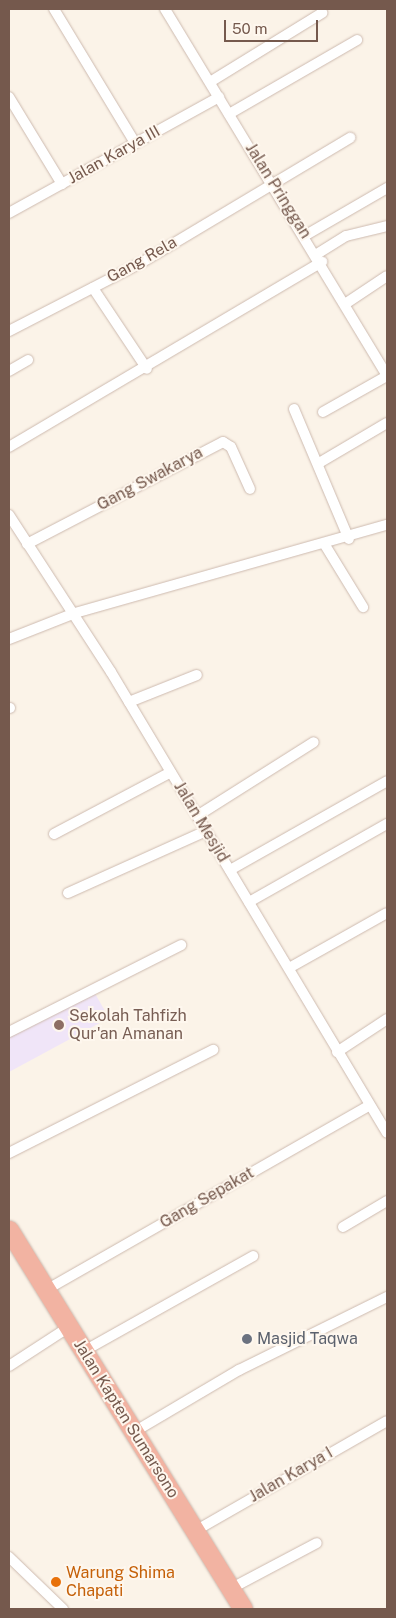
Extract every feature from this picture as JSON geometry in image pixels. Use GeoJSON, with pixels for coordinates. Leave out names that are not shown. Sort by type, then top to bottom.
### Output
{"type":"FeatureCollection","features":[{"type":"Feature","properties":{"kind":"highway","name":"Jalan Kapten Sumarsono"},"geometry":{"type":"LineString","coordinates":[[9,1230],[243,1609]]}},
{"type":"Feature","properties":{"kind":"street"},"geometry":{"type":"LineString","coordinates":[[54,9],[136,143]]}},
{"type":"Feature","properties":{"kind":"street","name":"Jalan Pringgan"},"geometry":{"type":"LineString","coordinates":[[169,10],[229,114],[306,235],[387,375]]}},
{"type":"Feature","properties":{"kind":"street"},"geometry":{"type":"LineString","coordinates":[[210,82],[322,13]]}},
{"type":"Feature","properties":{"kind":"street"},"geometry":{"type":"LineString","coordinates":[[229,114],[357,40]]}},
{"type":"Feature","properties":{"kind":"street"},"geometry":{"type":"LineString","coordinates":[[9,97],[62,184]]}},
{"type":"Feature","properties":{"kind":"street","name":"Jalan Karya III"},"geometry":{"type":"LineString","coordinates":[[9,213],[219,97]]}},
{"type":"Feature","properties":{"kind":"street","name":"Gang Rela"},"geometry":{"type":"LineString","coordinates":[[9,331],[93,288],[350,138]]}},
{"type":"Feature","properties":{"kind":"street"},"geometry":{"type":"LineString","coordinates":[[306,235],[387,188]]}},
{"type":"Feature","properties":{"kind":"street"},"geometry":{"type":"LineString","coordinates":[[9,447],[147,369],[319,258],[346,236],[387,226]]}},
{"type":"Feature","properties":{"kind":"street"},"geometry":{"type":"LineString","coordinates":[[345,304],[387,276]]}},
{"type":"Feature","properties":{"kind":"street"},"geometry":{"type":"LineString","coordinates":[[93,288],[147,369]]}},
{"type":"Feature","properties":{"kind":"street"},"geometry":{"type":"LineString","coordinates":[[9,371],[28,360]]}},
{"type":"Feature","properties":{"kind":"street"},"geometry":{"type":"LineString","coordinates":[[323,412],[387,375]]}},
{"type":"Feature","properties":{"kind":"street"},"geometry":{"type":"LineString","coordinates":[[294,409],[319,463],[349,539]]}},
{"type":"Feature","properties":{"kind":"street"},"geometry":{"type":"LineString","coordinates":[[319,463],[387,423]]}},
{"type":"Feature","properties":{"kind":"street","name":"Gang Swakarya"},"geometry":{"type":"LineString","coordinates":[[28,544],[223,442],[231,447],[250,489]]}},
{"type":"Feature","properties":{"kind":"street","name":"Jalan Mesjid"},"geometry":{"type":"LineString","coordinates":[[9,516],[75,613],[289,968],[369,1106],[387,1133]]}},
{"type":"Feature","properties":{"kind":"street"},"geometry":{"type":"LineString","coordinates":[[9,639],[75,613],[325,546],[387,525]]}},
{"type":"Feature","properties":{"kind":"street"},"geometry":{"type":"LineString","coordinates":[[325,546],[363,607]]}},
{"type":"Feature","properties":{"kind":"street"},"geometry":{"type":"LineString","coordinates":[[129,702],[197,674]]}},
{"type":"Feature","properties":{"kind":"street"},"geometry":{"type":"LineString","coordinates":[[197,816],[314,742]]}},
{"type":"Feature","properties":{"kind":"street"},"geometry":{"type":"LineString","coordinates":[[54,834],[171,772]]}},
{"type":"Feature","properties":{"kind":"street"},"geometry":{"type":"LineString","coordinates":[[230,870],[387,781]]}},
{"type":"Feature","properties":{"kind":"street"},"geometry":{"type":"LineString","coordinates":[[249,902],[387,824]]}},
{"type":"Feature","properties":{"kind":"street"},"geometry":{"type":"LineString","coordinates":[[68,893],[206,831]]}},
{"type":"Feature","properties":{"kind":"street"},"geometry":{"type":"LineString","coordinates":[[289,968],[387,913]]}},
{"type":"Feature","properties":{"kind":"street"},"geometry":{"type":"LineString","coordinates":[[9,1032],[181,945]]}},
{"type":"Feature","properties":{"kind":"street"},"geometry":{"type":"LineString","coordinates":[[337,1052],[387,1019]]}},
{"type":"Feature","properties":{"kind":"street"},"geometry":{"type":"LineString","coordinates":[[9,1153],[213,1050]]}},
{"type":"Feature","properties":{"kind":"street","name":"Gang Sepakat"},"geometry":{"type":"LineString","coordinates":[[46,1290],[369,1106]]}},
{"type":"Feature","properties":{"kind":"street"},"geometry":{"type":"LineString","coordinates":[[344,1227],[387,1201]]}},
{"type":"Feature","properties":{"kind":"street"},"geometry":{"type":"LineString","coordinates":[[84,1351],[254,1256]]}},
{"type":"Feature","properties":{"kind":"street"},"geometry":{"type":"LineString","coordinates":[[134,1432],[240,1370],[387,1297]]}},
{"type":"Feature","properties":{"kind":"street"},"geometry":{"type":"LineString","coordinates":[[9,1366],[69,1327]]}},
{"type":"Feature","properties":{"kind":"street","name":"Jalan Karya I"},"geometry":{"type":"LineString","coordinates":[[195,1531],[387,1421]]}},
{"type":"Feature","properties":{"kind":"street"},"geometry":{"type":"LineString","coordinates":[[230,1588],[317,1543]]}},
{"type":"Feature","properties":{"kind":"street"},"geometry":{"type":"LineString","coordinates":[[9,1557],[59,1608]]}},
{"type":"Feature","properties":{"kind":"shaded area","name":"Sekolah Tahfizh Qur'an Amanan"},"geometry":{"type":"Polygon","coordinates":[[[93,990],[109,1018],[9,1072],[9,1032],[93,990]]]}},
{"type":"Feature","properties":{"kind":"place","name":"Sekolah Tahfizh Qur'an Amanan"},"geometry":{"type":"Point","coordinates":[59,1025]}},
{"type":"Feature","properties":{"kind":"place","name":"Masjid Taqwa"},"geometry":{"type":"Point","coordinates":[247,1339]}},
{"type":"Feature","properties":{"kind":"place","name":"Warung Shima Chapati"},"geometry":{"type":"Point","coordinates":[56,1582]}}]}
